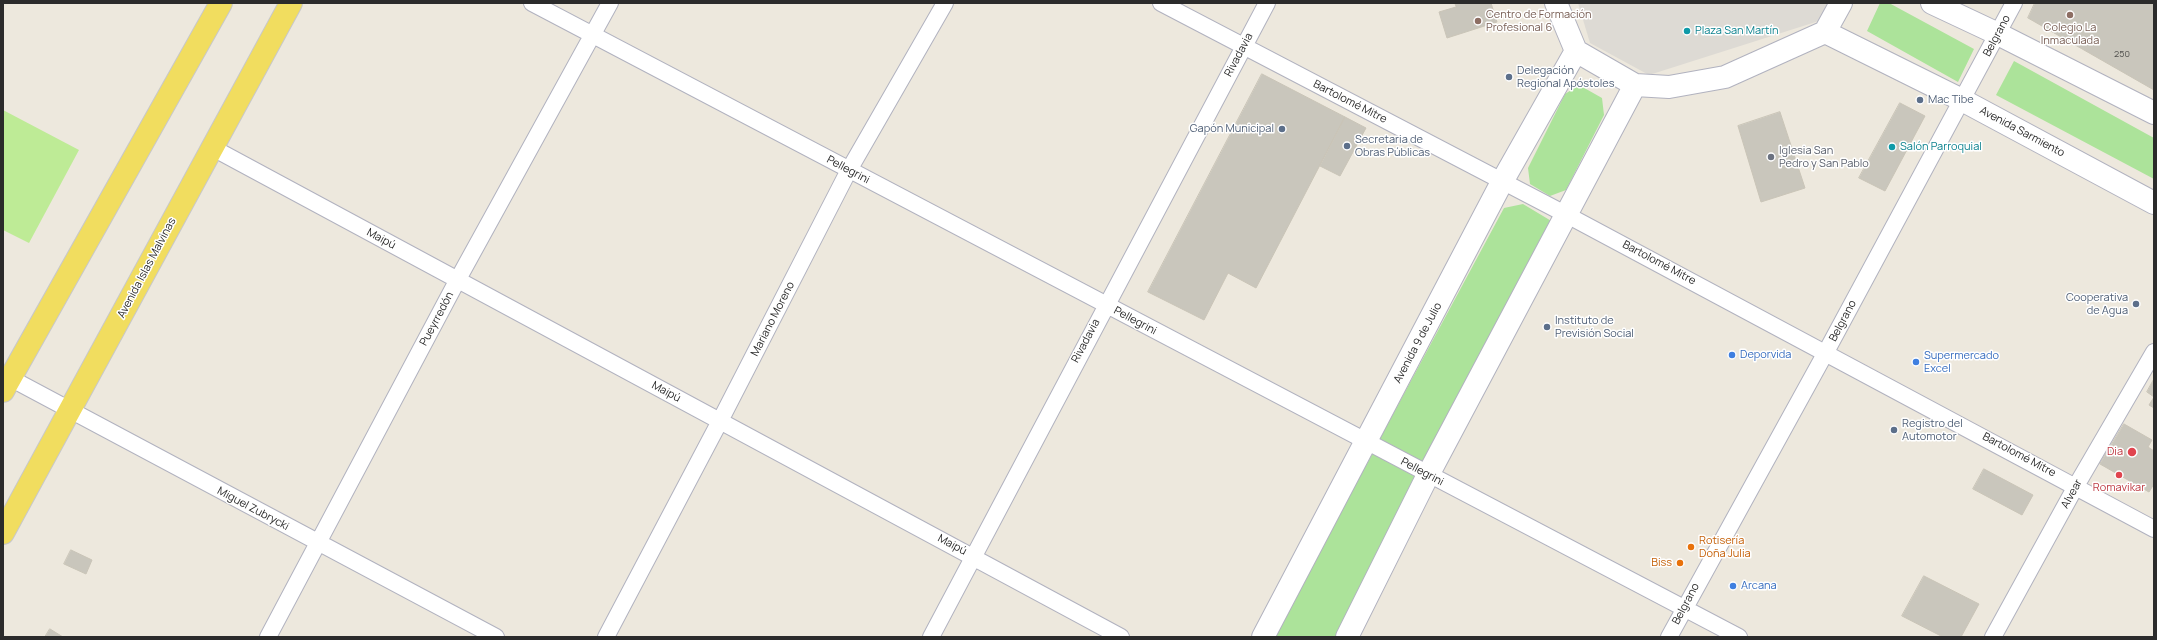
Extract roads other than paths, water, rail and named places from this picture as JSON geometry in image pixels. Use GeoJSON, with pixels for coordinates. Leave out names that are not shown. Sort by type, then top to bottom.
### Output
{"type":"FeatureCollection","features":[{"type":"Feature","properties":{"kind":"main road"},"geometry":{"type":"LineString","coordinates":[[6,385],[221,3]]}},
{"type":"Feature","properties":{"kind":"main road","name":"Avenida Islas Malvinas"},"geometry":{"type":"LineString","coordinates":[[3,533],[291,3]]}},
{"type":"Feature","properties":{"kind":"main road"},"geometry":{"type":"LineString","coordinates":[[1556,3],[1576,51],[1635,84],[1669,87],[1725,77],[1825,32],[1841,3]]}},
{"type":"Feature","properties":{"kind":"main road"},"geometry":{"type":"LineString","coordinates":[[1932,3],[1998,34],[2154,113]]}},
{"type":"Feature","properties":{"kind":"main road","name":"Avenida Sarmiento"},"geometry":{"type":"LineString","coordinates":[[1825,32],[1962,100],[2154,203]]}},
{"type":"Feature","properties":{"kind":"main road","name":"Avenida 9 de Julio"},"geometry":{"type":"LineString","coordinates":[[1263,637],[1503,180],[1576,51]]}},
{"type":"Feature","properties":{"kind":"main road"},"geometry":{"type":"LineString","coordinates":[[1347,637],[1428,475],[1568,215],[1635,84]]}},
{"type":"Feature","properties":{"kind":"street","name":"Pellegrini"},"geometry":{"type":"LineString","coordinates":[[532,3],[1683,610],[1738,637]]}},
{"type":"Feature","properties":{"kind":"street","name":"Pueyrredón"},"geometry":{"type":"LineString","coordinates":[[268,637],[457,281],[610,3]]}},
{"type":"Feature","properties":{"kind":"street","name":"Mariano Moreno"},"geometry":{"type":"LineString","coordinates":[[606,637],[720,421],[849,170],[945,3]]}},
{"type":"Feature","properties":{"kind":"street","name":"Bartolomé Mitre"},"geometry":{"type":"LineString","coordinates":[[1161,3],[1243,47],[1503,180],[2154,529]]}},
{"type":"Feature","properties":{"kind":"street","name":"Rivadavia"},"geometry":{"type":"LineString","coordinates":[[931,637],[1105,305],[1266,3]]}},
{"type":"Feature","properties":{"kind":"street","name":"Belgrano"},"geometry":{"type":"LineString","coordinates":[[1669,637],[1826,352],[2014,3]]}},
{"type":"Feature","properties":{"kind":"street","name":"Maipú"},"geometry":{"type":"LineString","coordinates":[[211,148],[973,556],[1121,637]]}},
{"type":"Feature","properties":{"kind":"street","name":"Alvear"},"geometry":{"type":"LineString","coordinates":[[1993,637],[2076,486],[2154,352]]}},
{"type":"Feature","properties":{"kind":"street","name":"Miguel Zubrycki"},"geometry":{"type":"LineString","coordinates":[[6,385],[69,411],[496,637]]}},
{"type":"Feature","properties":{"kind":"place","name":"Colegio La Inmaculada"},"geometry":{"type":"Point","coordinates":[2070,15]}},
{"type":"Feature","properties":{"kind":"place","name":"Centro de Formación Profesional 6"},"geometry":{"type":"Point","coordinates":[1478,21]}},
{"type":"Feature","properties":{"kind":"place","name":"Plaza San Martín"},"geometry":{"type":"Point","coordinates":[1687,31]}},
{"type":"Feature","properties":{"kind":"place","name":"Delegación Regional Apóstoles"},"geometry":{"type":"Point","coordinates":[1509,77]}},
{"type":"Feature","properties":{"kind":"place","name":"Mac Tibe"},"geometry":{"type":"Point","coordinates":[1920,100]}},
{"type":"Feature","properties":{"kind":"place","name":"Gapón Municipal"},"geometry":{"type":"Point","coordinates":[1282,129]}},
{"type":"Feature","properties":{"kind":"place","name":"Secretaria de Obras Públicas"},"geometry":{"type":"Point","coordinates":[1347,146]}},
{"type":"Feature","properties":{"kind":"place","name":"Salón Parroquial"},"geometry":{"type":"Point","coordinates":[1892,147]}},
{"type":"Feature","properties":{"kind":"place","name":"Iglesia San Pedro y San Pablo"},"geometry":{"type":"Point","coordinates":[1771,157]}},
{"type":"Feature","properties":{"kind":"place","name":"Cooperativa de Agua"},"geometry":{"type":"Point","coordinates":[2136,304]}},
{"type":"Feature","properties":{"kind":"place","name":"Instituto de Previsión Social"},"geometry":{"type":"Point","coordinates":[1547,327]}},
{"type":"Feature","properties":{"kind":"place","name":"Deporvida"},"geometry":{"type":"Point","coordinates":[1732,355]}},
{"type":"Feature","properties":{"kind":"place","name":"Supermercado Excel"},"geometry":{"type":"Point","coordinates":[1916,362]}},
{"type":"Feature","properties":{"kind":"place","name":"Registro del Automotor"},"geometry":{"type":"Point","coordinates":[1894,430]}},
{"type":"Feature","properties":{"kind":"place","name":"Dia"},"geometry":{"type":"Point","coordinates":[2132,452]}},
{"type":"Feature","properties":{"kind":"place","name":"Romavikar"},"geometry":{"type":"Point","coordinates":[2119,475]}},
{"type":"Feature","properties":{"kind":"place","name":"Rotisería Doña Julia"},"geometry":{"type":"Point","coordinates":[1691,547]}},
{"type":"Feature","properties":{"kind":"place","name":"Biss"},"geometry":{"type":"Point","coordinates":[1680,563]}},
{"type":"Feature","properties":{"kind":"place","name":"Arcana"},"geometry":{"type":"Point","coordinates":[1733,586]}}]}
